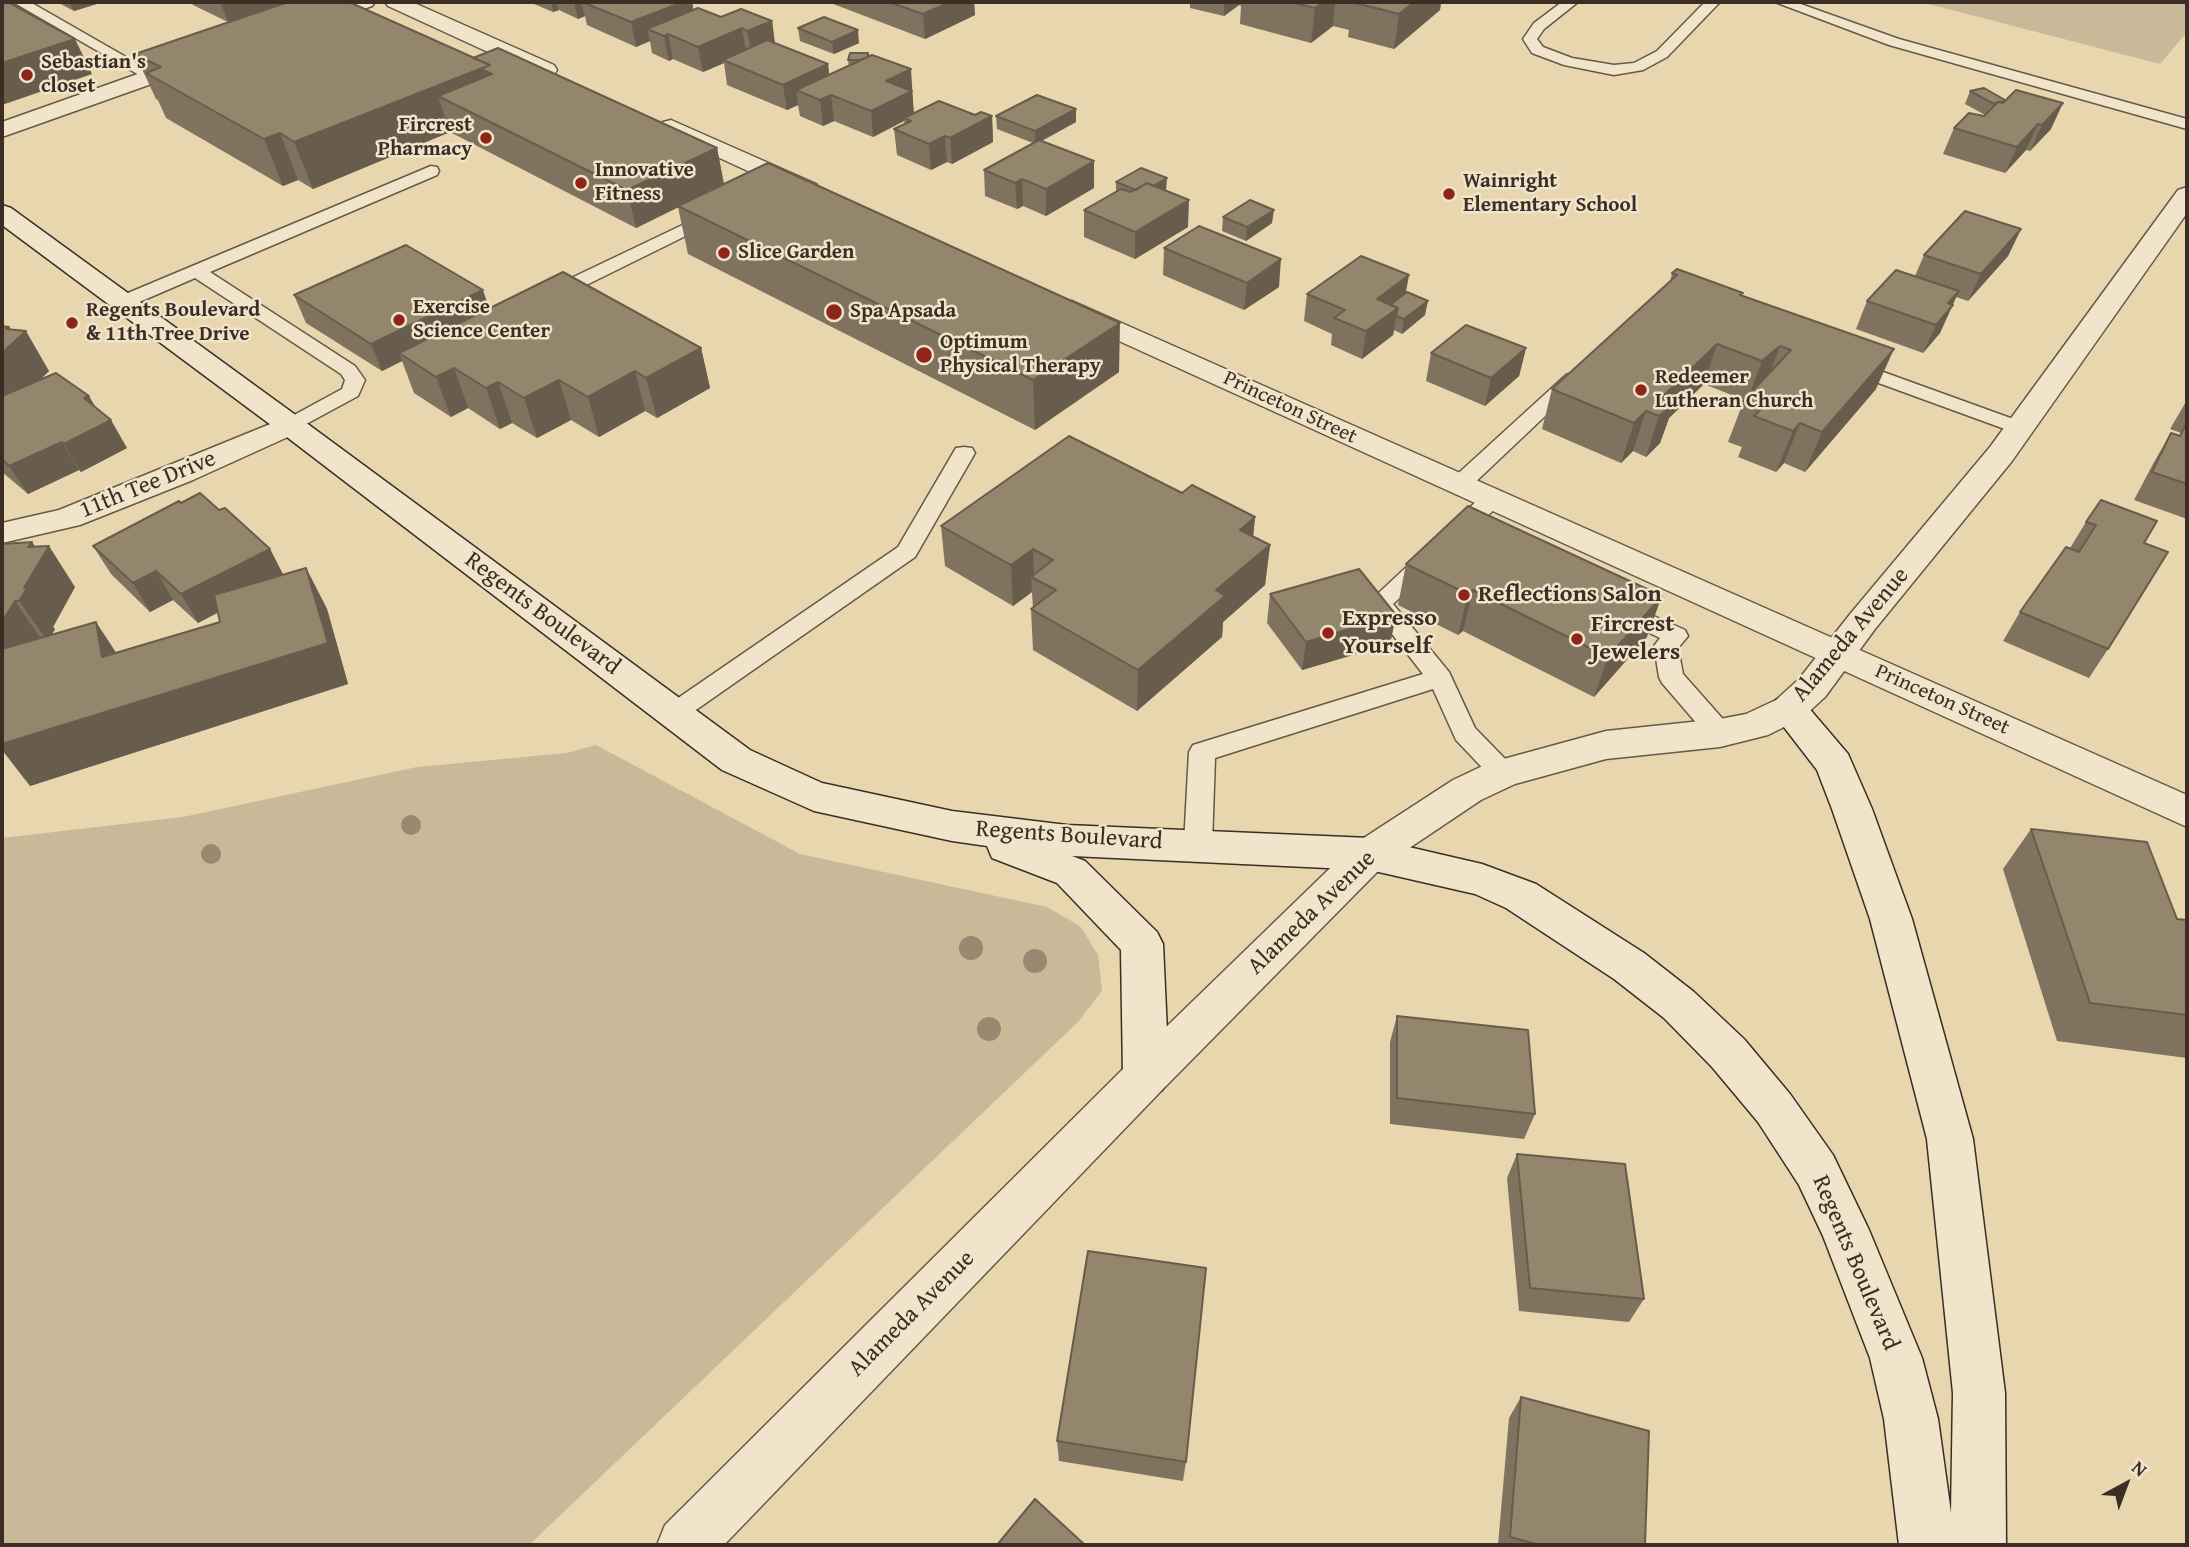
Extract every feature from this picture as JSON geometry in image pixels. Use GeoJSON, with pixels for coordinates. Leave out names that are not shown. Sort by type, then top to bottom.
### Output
{"type":"FeatureCollection","features":[{"type":"Feature","properties":{"kind":"street"},"geometry":{"type":"LineString","coordinates":[[289,28],[365,2]]}},
{"type":"Feature","properties":{"kind":"street"},"geometry":{"type":"LineString","coordinates":[[395,2],[522,69],[571,82]]}},
{"type":"Feature","properties":{"kind":"street"},"geometry":{"type":"LineString","coordinates":[[2,130],[214,54]]}},
{"type":"Feature","properties":{"kind":"street"},"geometry":{"type":"LineString","coordinates":[[647,116],[774,186],[836,202]]}},
{"type":"Feature","properties":{"kind":"street","name":"Alameda Avenue"},"geometry":{"type":"LineString","coordinates":[[685,1545],[1146,1076],[1370,854],[1467,790],[1503,773],[1606,745],[1720,733],[1755,725],[1789,709],[1812,688],[2020,428],[2187,195]]}},
{"type":"Feature","properties":{"kind":"street","name":"Regents Boulevard"},"geometry":{"type":"LineString","coordinates":[[2,214],[290,425],[736,760],[814,796],[952,826],[1067,840],[1370,854],[1482,880],[1521,897],[1629,966],[1679,1005],[1728,1053],[1774,1108],[1816,1170],[1845,1230],[1896,1358],[1911,1419],[1927,1545]]}},
{"type":"Feature","properties":{"kind":"street","name":"Princeton Street"},"geometry":{"type":"LineString","coordinates":[[1048,298],[2187,812]]}},
{"type":"Feature","properties":{"kind":"street","name":"11th Tee Drive"},"geometry":{"type":"LineString","coordinates":[[2,533],[68,518],[182,473],[290,425]]}},
{"type":"Feature","properties":{"kind":"street"},"geometry":{"type":"LineString","coordinates":[[1789,709],[1834,764],[1856,819],[1891,919],[1950,1139],[1979,1393],[1978,1545]]}},
{"type":"Feature","properties":{"kind":"street"},"geometry":{"type":"LineString","coordinates":[[952,826],[1071,872],[1142,944],[1146,1076]]}},
{"type":"Feature","properties":{"kind":"lane"},"geometry":{"type":"LineString","coordinates":[[20,2],[151,76]]}},
{"type":"Feature","properties":{"kind":"lane"},"geometry":{"type":"LineString","coordinates":[[1571,2],[1539,26],[1530,39],[1537,50],[1569,62],[1614,71],[1638,67],[1662,54],[1713,2]]}},
{"type":"Feature","properties":{"kind":"lane"},"geometry":{"type":"LineString","coordinates":[[1782,2],[1894,42],[2187,124]]}},
{"type":"Feature","properties":{"kind":"lane"},"geometry":{"type":"LineString","coordinates":[[327,15],[352,27]]}},
{"type":"Feature","properties":{"kind":"lane"},"geometry":{"type":"LineString","coordinates":[[123,302],[431,171]]}},
{"type":"Feature","properties":{"kind":"lane"},"geometry":{"type":"LineString","coordinates":[[536,302],[736,204]]}},
{"type":"Feature","properties":{"kind":"lane"},"geometry":{"type":"LineString","coordinates":[[195,271],[348,370],[355,380],[351,392],[290,425]]}},
{"type":"Feature","properties":{"kind":"lane"},"geometry":{"type":"LineString","coordinates":[[1828,358],[2020,428]]}},
{"type":"Feature","properties":{"kind":"lane"},"geometry":{"type":"LineString","coordinates":[[1460,485],[1591,363]]}},
{"type":"Feature","properties":{"kind":"lane"},"geometry":{"type":"LineString","coordinates":[[674,713],[907,552],[964,453]]}},
{"type":"Feature","properties":{"kind":"lane"},"geometry":{"type":"LineString","coordinates":[[1491,500],[1380,604],[1440,678],[1465,733],[1503,773]]}},
{"type":"Feature","properties":{"kind":"lane"},"geometry":{"type":"LineString","coordinates":[[1457,532],[1481,543]]}},
{"type":"Feature","properties":{"kind":"lane"},"geometry":{"type":"LineString","coordinates":[[1603,601],[1676,636],[1667,646],[1671,677],[1720,733]]}},
{"type":"Feature","properties":{"kind":"lane"},"geometry":{"type":"LineString","coordinates":[[1198,844],[1202,751],[1440,678]]}},
{"type":"Feature","properties":{"kind":"shaded area"},"geometry":{"type":"Polygon","coordinates":[[[1921,2],[2187,2],[2187,32],[2160,64],[1921,2]]]}},
{"type":"Feature","properties":{"kind":"shaded area"},"geometry":{"type":"Polygon","coordinates":[[[596,745],[800,854],[1047,907],[1080,926],[1098,955],[1102,991],[1078,1022],[529,1545],[2,1545],[2,838],[183,817],[417,767],[567,753],[596,745]]]}},
{"type":"Feature","properties":{"kind":"building"},"geometry":{"type":"Polygon","coordinates":[[[2,2],[8,2],[75,39],[2,63],[2,2]]]}},
{"type":"Feature","properties":{"kind":"building"},"geometry":{"type":"Polygon","coordinates":[[[288,2],[349,2],[490,65],[294,142],[280,133],[264,139],[146,73],[161,67],[135,54],[288,2]]]}},
{"type":"Feature","properties":{"kind":"building"},"geometry":{"type":"Polygon","coordinates":[[[582,2],[683,2],[631,22],[582,2]]]}},
{"type":"Feature","properties":{"kind":"building"},"geometry":{"type":"Polygon","coordinates":[[[889,2],[950,2],[923,14],[889,2]]]}},
{"type":"Feature","properties":{"kind":"building"},"geometry":{"type":"Polygon","coordinates":[[[1291,2],[1323,2],[1315,8],[1291,2]]]}},
{"type":"Feature","properties":{"kind":"building"},"geometry":{"type":"Polygon","coordinates":[[[1352,2],[1414,2],[1399,14],[1352,2]]]}},
{"type":"Feature","properties":{"kind":"building"},"geometry":{"type":"Polygon","coordinates":[[[698,8],[721,17],[741,9],[772,21],[747,31],[742,28],[698,47],[668,34],[664,36],[647,29],[698,8]]]}},
{"type":"Feature","properties":{"kind":"building"},"geometry":{"type":"Polygon","coordinates":[[[824,17],[858,30],[832,42],[798,28],[824,17]]]}},
{"type":"Feature","properties":{"kind":"building"},"geometry":{"type":"Polygon","coordinates":[[[767,40],[828,64],[783,85],[723,60],[767,40]]]}},
{"type":"Feature","properties":{"kind":"building"},"geometry":{"type":"Polygon","coordinates":[[[498,48],[717,148],[627,190],[438,96],[492,74],[481,69],[490,65],[473,58],[498,48]]]}},
{"type":"Feature","properties":{"kind":"building"},"geometry":{"type":"Polygon","coordinates":[[[850,53],[868,53],[868,57],[848,60],[850,53]]]}},
{"type":"Feature","properties":{"kind":"building"},"geometry":{"type":"Polygon","coordinates":[[[872,55],[911,69],[886,81],[912,91],[871,111],[831,95],[820,100],[796,90],[872,55]]]}},
{"type":"Feature","properties":{"kind":"building"},"geometry":{"type":"Polygon","coordinates":[[[1984,88],[2005,100],[1994,104],[1970,91],[1984,88]]]}},
{"type":"Feature","properties":{"kind":"building"},"geometry":{"type":"Polygon","coordinates":[[[2016,90],[2063,103],[2042,125],[2038,124],[2017,147],[1954,128],[1969,113],[1984,116],[2016,90]]]}},
{"type":"Feature","properties":{"kind":"building"},"geometry":{"type":"Polygon","coordinates":[[[1037,95],[1076,109],[1035,131],[996,116],[1037,95]]]}},
{"type":"Feature","properties":{"kind":"building"},"geometry":{"type":"Polygon","coordinates":[[[939,101],[975,115],[981,112],[992,116],[950,138],[945,136],[929,144],[894,129],[911,121],[904,118],[939,101]]]}},
{"type":"Feature","properties":{"kind":"building"},"geometry":{"type":"Polygon","coordinates":[[[1039,140],[1094,161],[1046,189],[1022,179],[1015,183],[984,170],[1039,140]]]}},
{"type":"Feature","properties":{"kind":"building"},"geometry":{"type":"Polygon","coordinates":[[[768,163],[1120,323],[1033,380],[678,206],[768,163]]]}},
{"type":"Feature","properties":{"kind":"building"},"geometry":{"type":"Polygon","coordinates":[[[1141,168],[1167,178],[1153,186],[1147,183],[1136,190],[1116,182],[1141,168]]]}},
{"type":"Feature","properties":{"kind":"building"},"geometry":{"type":"Polygon","coordinates":[[[1147,183],[1189,200],[1135,232],[1084,210],[1121,189],[1131,192],[1147,183]]]}},
{"type":"Feature","properties":{"kind":"building"},"geometry":{"type":"Polygon","coordinates":[[[1250,200],[1274,210],[1247,227],[1223,217],[1250,200]]]}},
{"type":"Feature","properties":{"kind":"building"},"geometry":{"type":"Polygon","coordinates":[[[1965,211],[2021,229],[1981,274],[1924,255],[1965,211]]]}},
{"type":"Feature","properties":{"kind":"building"},"geometry":{"type":"Polygon","coordinates":[[[1199,226],[1281,259],[1247,283],[1164,248],[1199,226]]]}},
{"type":"Feature","properties":{"kind":"building"},"geometry":{"type":"Polygon","coordinates":[[[406,245],[483,290],[371,344],[294,295],[406,245]]]}},
{"type":"Feature","properties":{"kind":"building"},"geometry":{"type":"Polygon","coordinates":[[[1361,256],[1409,275],[1377,299],[1398,308],[1366,331],[1334,318],[1345,310],[1307,294],[1361,256]]]}},
{"type":"Feature","properties":{"kind":"building"},"geometry":{"type":"Polygon","coordinates":[[[1677,269],[1743,293],[1740,295],[1894,349],[1822,432],[1800,423],[1793,431],[1754,416],[1762,408],[1743,401],[1791,350],[1780,346],[1762,361],[1717,344],[1661,398],[1674,403],[1659,416],[1646,411],[1634,423],[1552,389],[1677,275],[1672,273],[1677,269]]]}},
{"type":"Feature","properties":{"kind":"building"},"geometry":{"type":"Polygon","coordinates":[[[1896,270],[1959,291],[1948,303],[1953,305],[1936,325],[1867,301],[1896,270]]]}},
{"type":"Feature","properties":{"kind":"building"},"geometry":{"type":"Polygon","coordinates":[[[563,272],[701,348],[646,378],[635,371],[588,397],[559,380],[524,398],[498,382],[486,388],[454,368],[436,377],[399,353],[563,272]]]}},
{"type":"Feature","properties":{"kind":"building"},"geometry":{"type":"Polygon","coordinates":[[[1407,292],[1428,301],[1404,319],[1396,316],[1398,308],[1390,305],[1407,292]]]}},
{"type":"Feature","properties":{"kind":"building"},"geometry":{"type":"Polygon","coordinates":[[[1466,325],[1526,348],[1491,378],[1431,353],[1466,325]]]}},
{"type":"Feature","properties":{"kind":"building"},"geometry":{"type":"Polygon","coordinates":[[[2,326],[9,327],[6,329],[26,331],[2,353],[2,326]]]}},
{"type":"Feature","properties":{"kind":"building"},"geometry":{"type":"Polygon","coordinates":[[[56,373],[89,396],[84,398],[111,420],[64,444],[62,442],[9,466],[2,459],[2,396],[56,373]]]}},
{"type":"Feature","properties":{"kind":"building"},"geometry":{"type":"Polygon","coordinates":[[[2187,422],[2187,484],[2152,472],[2171,433],[2180,436],[2187,422]]]}},
{"type":"Feature","properties":{"kind":"building"},"geometry":{"type":"Polygon","coordinates":[[[1069,436],[1182,493],[1192,485],[1255,517],[1240,530],[1270,545],[1216,590],[1225,596],[1138,670],[1031,609],[1056,590],[1031,577],[1053,560],[1033,549],[1011,565],[941,526],[1069,436]]]}},
{"type":"Feature","properties":{"kind":"building"},"geometry":{"type":"Polygon","coordinates":[[[200,493],[219,510],[225,508],[270,549],[181,594],[156,571],[133,583],[93,546],[179,501],[181,503],[200,493]]]}},
{"type":"Feature","properties":{"kind":"building"},"geometry":{"type":"Polygon","coordinates":[[[2101,500],[2157,521],[2144,543],[2168,552],[2108,649],[2020,612],[2066,547],[2079,552],[2096,525],[2086,522],[2101,500]]]}},
{"type":"Feature","properties":{"kind":"building"},"geometry":{"type":"Polygon","coordinates":[[[1468,506],[1662,596],[1608,657],[1473,590],[1468,594],[1406,564],[1468,506]]]}},
{"type":"Feature","properties":{"kind":"building"},"geometry":{"type":"Polygon","coordinates":[[[32,542],[28,547],[49,546],[19,601],[15,601],[2,622],[2,544],[32,542]]]}},
{"type":"Feature","properties":{"kind":"building"},"geometry":{"type":"Polygon","coordinates":[[[306,568],[328,643],[2,744],[2,649],[96,622],[102,657],[220,622],[214,595],[306,568]]]}},
{"type":"Feature","properties":{"kind":"building"},"geometry":{"type":"Polygon","coordinates":[[[1359,569],[1396,615],[1306,642],[1270,594],[1359,569]]]}},
{"type":"Feature","properties":{"kind":"building"},"geometry":{"type":"Polygon","coordinates":[[[2031,829],[2147,842],[2177,919],[2187,920],[2187,1015],[2090,1003],[2031,829]]]}},
{"type":"Feature","properties":{"kind":"building"},"geometry":{"type":"Polygon","coordinates":[[[1397,1016],[1528,1030],[1535,1114],[1397,1098],[1397,1016]]]}},
{"type":"Feature","properties":{"kind":"building"},"geometry":{"type":"Polygon","coordinates":[[[1517,1154],[1625,1164],[1644,1299],[1530,1288],[1517,1154]]]}},
{"type":"Feature","properties":{"kind":"building"},"geometry":{"type":"Polygon","coordinates":[[[1088,1251],[1206,1268],[1186,1462],[1057,1441],[1088,1251]]]}},
{"type":"Feature","properties":{"kind":"building"},"geometry":{"type":"Polygon","coordinates":[[[1521,1397],[1649,1431],[1645,1545],[1540,1545],[1510,1537],[1521,1397]]]}},
{"type":"Feature","properties":{"kind":"building"},"geometry":{"type":"Polygon","coordinates":[[[1035,1499],[1085,1545],[997,1545],[1035,1499]]]}},
{"type":"Feature","properties":{"kind":"place","name":"Sebastian's closet"},"geometry":{"type":"Point","coordinates":[27,75]}},
{"type":"Feature","properties":{"kind":"place","name":"Fircrest Pharmacy"},"geometry":{"type":"Point","coordinates":[486,138]}},
{"type":"Feature","properties":{"kind":"place","name":"Innovative Fitness"},"geometry":{"type":"Point","coordinates":[581,183]}},
{"type":"Feature","properties":{"kind":"place","name":"Wainright Elementary School"},"geometry":{"type":"Point","coordinates":[1449,194]}},
{"type":"Feature","properties":{"kind":"place","name":"Slice Garden"},"geometry":{"type":"Point","coordinates":[724,253]}},
{"type":"Feature","properties":{"kind":"place","name":"Spa Apsada"},"geometry":{"type":"Point","coordinates":[834,312]}},
{"type":"Feature","properties":{"kind":"place","name":"Exercise Science Center"},"geometry":{"type":"Point","coordinates":[399,320]}},
{"type":"Feature","properties":{"kind":"place","name":"Regents Boulevard & 11th Tree Drive"},"geometry":{"type":"Point","coordinates":[72,323]}},
{"type":"Feature","properties":{"kind":"place","name":"Optimum Physical Therapy"},"geometry":{"type":"Point","coordinates":[924,355]}},
{"type":"Feature","properties":{"kind":"place","name":"Redeemer Lutheran Church"},"geometry":{"type":"Point","coordinates":[1641,390]}},
{"type":"Feature","properties":{"kind":"place","name":"Reflections Salon"},"geometry":{"type":"Point","coordinates":[1464,595]}},
{"type":"Feature","properties":{"kind":"place","name":"Expresso Yourself"},"geometry":{"type":"Point","coordinates":[1328,633]}},
{"type":"Feature","properties":{"kind":"place","name":"Fircrest Jewelers"},"geometry":{"type":"Point","coordinates":[1577,639]}}]}
